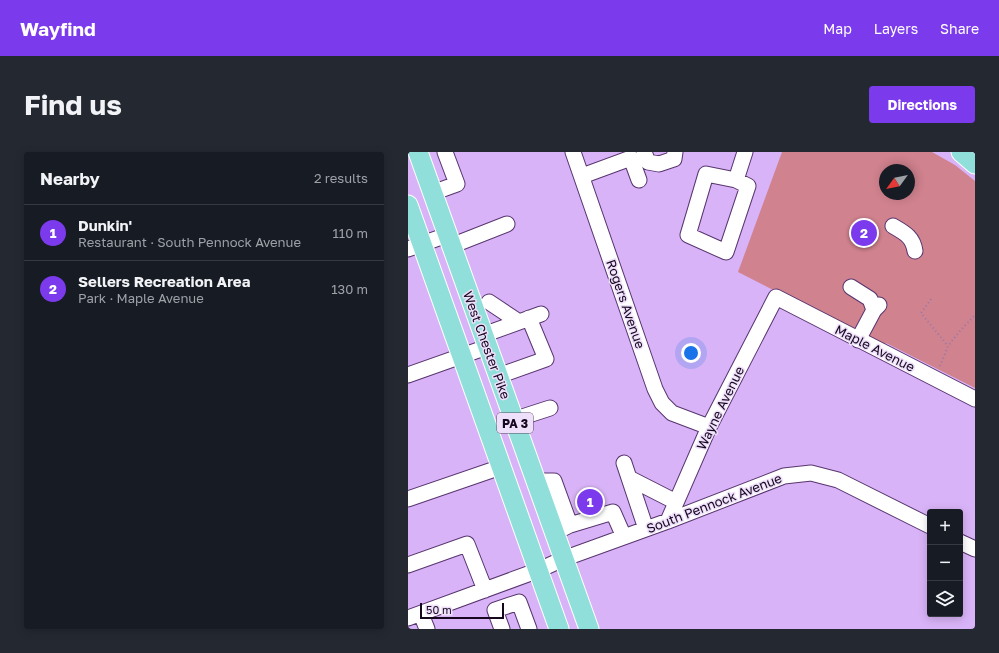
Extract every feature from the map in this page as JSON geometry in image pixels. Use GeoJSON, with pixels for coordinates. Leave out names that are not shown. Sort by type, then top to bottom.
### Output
{"type":"FeatureCollection","features":[{"type":"Feature","properties":{"kind":"main road","name":"West Chester Pike"},"geometry":{"type":"LineString","coordinates":[[418,152],[535,481],[562,529],[563,559],[589,629]]}},
{"type":"Feature","properties":{"kind":"main road"},"geometry":{"type":"LineString","coordinates":[[961,152],[975,164]]}},
{"type":"Feature","properties":{"kind":"main road","name":"West Chester Pike"},"geometry":{"type":"LineString","coordinates":[[408,206],[415,247],[462,356],[559,629]]}},
{"type":"Feature","properties":{"kind":"street"},"geometry":{"type":"LineString","coordinates":[[432,193],[457,184],[444,152]]}},
{"type":"Feature","properties":{"kind":"street","name":"Rogers Avenue"},"geometry":{"type":"LineString","coordinates":[[573,152],[655,389],[662,403],[672,413],[710,427]]}},
{"type":"Feature","properties":{"kind":"street"},"geometry":{"type":"LineString","coordinates":[[634,154],[648,162],[659,164],[674,159],[675,152]]}},
{"type":"Feature","properties":{"kind":"street"},"geometry":{"type":"LineString","coordinates":[[736,180],[745,152]]}},
{"type":"Feature","properties":{"kind":"street"},"geometry":{"type":"LineString","coordinates":[[582,176],[634,154]]}},
{"type":"Feature","properties":{"kind":"street"},"geometry":{"type":"LineString","coordinates":[[634,154],[639,180]]}},
{"type":"Feature","properties":{"kind":"street"},"geometry":{"type":"LineString","coordinates":[[706,174],[736,180],[748,186],[726,252],[688,235],[706,174]]}},
{"type":"Feature","properties":{"kind":"street"},"geometry":{"type":"LineString","coordinates":[[415,247],[449,240],[507,224]]}},
{"type":"Feature","properties":{"kind":"street"},"geometry":{"type":"LineString","coordinates":[[893,226],[909,236],[914,244],[915,251]]}},
{"type":"Feature","properties":{"kind":"street"},"geometry":{"type":"LineString","coordinates":[[851,286],[870,299],[877,308],[858,340]]}},
{"type":"Feature","properties":{"kind":"street","name":"Wayne Avenue"},"geometry":{"type":"LineString","coordinates":[[668,521],[710,427],[776,297]]}},
{"type":"Feature","properties":{"kind":"street","name":"Maple Avenue"},"geometry":{"type":"LineString","coordinates":[[776,297],[858,340],[975,398]]}},
{"type":"Feature","properties":{"kind":"street"},"geometry":{"type":"LineString","coordinates":[[489,302],[530,318],[546,359],[498,376]]}},
{"type":"Feature","properties":{"kind":"street"},"geometry":{"type":"LineString","coordinates":[[408,375],[462,356],[485,341],[530,318]]}},
{"type":"Feature","properties":{"kind":"street"},"geometry":{"type":"LineString","coordinates":[[514,420],[550,408]]}},
{"type":"Feature","properties":{"kind":"street"},"geometry":{"type":"LineString","coordinates":[[624,463],[646,529]]}},
{"type":"Feature","properties":{"kind":"street"},"geometry":{"type":"LineString","coordinates":[[408,499],[501,467]]}},
{"type":"Feature","properties":{"kind":"street","name":"South Pennock Avenue"},"geometry":{"type":"LineString","coordinates":[[415,616],[784,476],[811,473],[838,480],[927,524]]}},
{"type":"Feature","properties":{"kind":"street"},"geometry":{"type":"LineString","coordinates":[[628,478],[676,502]]}},
{"type":"Feature","properties":{"kind":"street"},"geometry":{"type":"LineString","coordinates":[[562,529],[614,512],[624,537]]}},
{"type":"Feature","properties":{"kind":"street"},"geometry":{"type":"LineString","coordinates":[[963,543],[975,549]]}},
{"type":"Feature","properties":{"kind":"street"},"geometry":{"type":"LineString","coordinates":[[408,565],[467,544],[484,590]]}},
{"type":"Feature","properties":{"kind":"street"},"geometry":{"type":"LineString","coordinates":[[502,629],[495,610],[519,602],[529,629]]}},
{"type":"Feature","properties":{"kind":"street"},"geometry":{"type":"LineString","coordinates":[[415,616],[427,629]]}},
{"type":"Feature","properties":{"kind":"path"},"geometry":{"type":"LineString","coordinates":[[931,299],[921,313],[948,346]]}},
{"type":"Feature","properties":{"kind":"path"},"geometry":{"type":"LineString","coordinates":[[936,378],[948,346],[975,315]]}},
{"type":"Feature","properties":{"kind":"shaded area"},"geometry":{"type":"Polygon","coordinates":[[[782,152],[932,152],[955,165],[975,181],[975,388],[886,343],[884,347],[738,272],[782,152]]]}},
{"type":"Feature","properties":{"kind":"place","name":"Sellers Recreation Area"},"geometry":{"type":"Point","coordinates":[864,233]}},
{"type":"Feature","properties":{"kind":"place","name":"Dunkin'"},"geometry":{"type":"Point","coordinates":[590,502]}}]}
